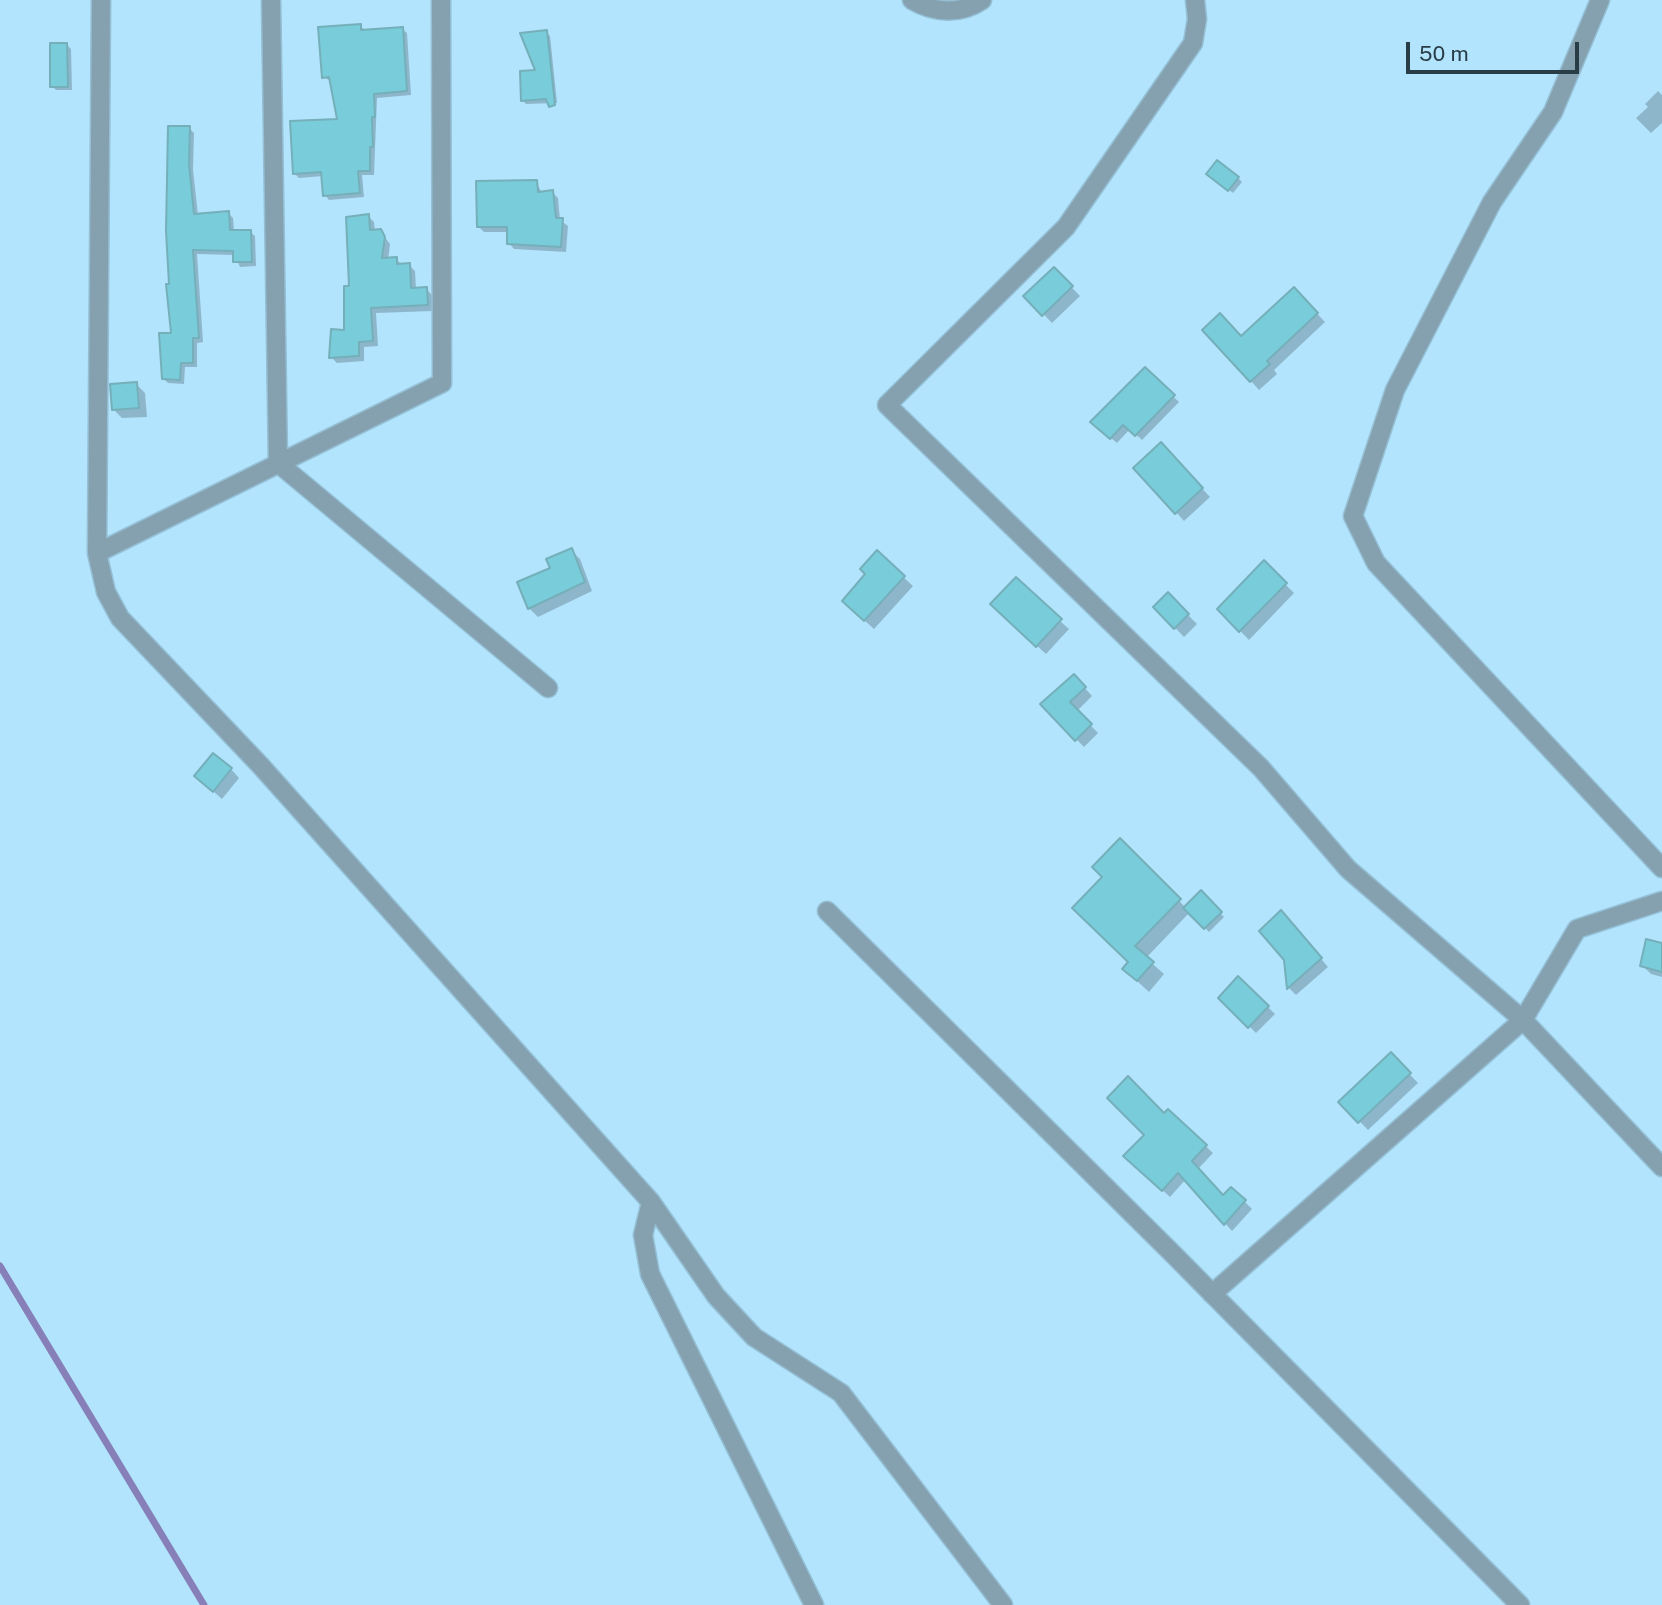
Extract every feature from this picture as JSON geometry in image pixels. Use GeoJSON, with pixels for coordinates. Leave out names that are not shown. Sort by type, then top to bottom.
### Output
{"type":"FeatureCollection","features":[{"type":"Feature","properties":{"kind":"street"},"geometry":{"type":"LineString","coordinates":[[101,0],[97,553],[106,592],[120,618],[260,765],[651,1202],[716,1296],[754,1337],[841,1393],[1003,1605]]}},
{"type":"Feature","properties":{"kind":"street"},"geometry":{"type":"LineString","coordinates":[[271,0],[278,463],[548,688]]}},
{"type":"Feature","properties":{"kind":"street"},"geometry":{"type":"LineString","coordinates":[[97,553],[442,383],[441,0]]}},
{"type":"Feature","properties":{"kind":"street"},"geometry":{"type":"LineString","coordinates":[[912,0],[933,10],[954,11],[982,0]]}},
{"type":"Feature","properties":{"kind":"street"},"geometry":{"type":"LineString","coordinates":[[1195,0],[1198,19],[1193,43],[1066,227],[887,405],[1261,768],[1348,869],[1523,1020],[1662,1167]]}},
{"type":"Feature","properties":{"kind":"street"},"geometry":{"type":"LineString","coordinates":[[1600,0],[1553,112],[1492,202],[1395,390],[1353,516],[1376,563],[1662,868]]}},
{"type":"Feature","properties":{"kind":"street"},"geometry":{"type":"LineString","coordinates":[[1212,1294],[1523,1020],[1577,929],[1662,901]]}},
{"type":"Feature","properties":{"kind":"street"},"geometry":{"type":"LineString","coordinates":[[827,911],[1520,1605]]}},
{"type":"Feature","properties":{"kind":"street"},"geometry":{"type":"LineString","coordinates":[[651,1202],[643,1235],[650,1274],[814,1605]]}},
{"type":"Feature","properties":{"kind":"building"},"geometry":{"type":"Polygon","coordinates":[[[361,24],[361,30],[403,27],[407,91],[374,94],[375,117],[372,117],[373,147],[370,147],[370,171],[358,171],[360,193],[323,196],[321,172],[293,174],[290,121],[337,119],[329,77],[322,78],[318,27],[361,24]]]}},
{"type":"Feature","properties":{"kind":"building"},"geometry":{"type":"Polygon","coordinates":[[[547,30],[555,105],[549,107],[546,99],[521,101],[520,71],[535,70],[520,33],[547,30]]]}},
{"type":"Feature","properties":{"kind":"building"},"geometry":{"type":"Polygon","coordinates":[[[50,43],[67,43],[68,87],[50,87],[50,43]]]}},
{"type":"Feature","properties":{"kind":"building"},"geometry":{"type":"Polygon","coordinates":[[[168,126],[190,126],[189,164],[194,214],[229,211],[230,230],[251,230],[252,262],[233,262],[233,251],[193,250],[199,338],[193,338],[193,363],[181,363],[180,380],[162,379],[159,333],[171,333],[166,284],[169,284],[166,231],[168,126]]]}},
{"type":"Feature","properties":{"kind":"building"},"geometry":{"type":"Polygon","coordinates":[[[1217,160],[1239,177],[1228,191],[1206,174],[1217,160]]]}},
{"type":"Feature","properties":{"kind":"building"},"geometry":{"type":"Polygon","coordinates":[[[537,180],[538,192],[553,190],[556,218],[563,218],[561,247],[507,244],[507,227],[477,227],[476,181],[537,180]]]}},
{"type":"Feature","properties":{"kind":"building"},"geometry":{"type":"Polygon","coordinates":[[[369,214],[370,230],[381,229],[385,237],[382,258],[397,257],[397,264],[410,263],[411,288],[427,287],[428,305],[371,308],[373,341],[359,342],[359,356],[329,358],[331,329],[344,330],[344,286],[349,286],[346,217],[369,214]]]}},
{"type":"Feature","properties":{"kind":"building"},"geometry":{"type":"Polygon","coordinates":[[[1054,267],[1073,286],[1042,316],[1023,296],[1054,267]]]}},
{"type":"Feature","properties":{"kind":"building"},"geometry":{"type":"Polygon","coordinates":[[[1294,287],[1318,313],[1267,361],[1270,364],[1250,382],[1202,330],[1220,313],[1241,336],[1294,287]]]}},
{"type":"Feature","properties":{"kind":"building"},"geometry":{"type":"Polygon","coordinates":[[[1145,367],[1175,395],[1135,436],[1123,425],[1110,439],[1090,422],[1145,367]]]}},
{"type":"Feature","properties":{"kind":"building"},"geometry":{"type":"Polygon","coordinates":[[[137,382],[139,408],[112,410],[110,384],[137,382]]]}},
{"type":"Feature","properties":{"kind":"building"},"geometry":{"type":"Polygon","coordinates":[[[1161,442],[1203,488],[1175,514],[1133,468],[1161,442]]]}},
{"type":"Feature","properties":{"kind":"building"},"geometry":{"type":"Polygon","coordinates":[[[572,548],[585,582],[528,609],[517,582],[550,568],[546,559],[572,548]]]}},
{"type":"Feature","properties":{"kind":"building"},"geometry":{"type":"Polygon","coordinates":[[[877,550],[905,576],[864,621],[842,601],[865,574],[860,569],[877,550]]]}},
{"type":"Feature","properties":{"kind":"building"},"geometry":{"type":"Polygon","coordinates":[[[1264,560],[1287,583],[1239,632],[1217,609],[1264,560]]]}},
{"type":"Feature","properties":{"kind":"building"},"geometry":{"type":"Polygon","coordinates":[[[1016,577],[1062,619],[1036,647],[990,604],[1016,577]]]}},
{"type":"Feature","properties":{"kind":"building"},"geometry":{"type":"Polygon","coordinates":[[[1168,592],[1189,614],[1174,629],[1153,607],[1168,592]]]}},
{"type":"Feature","properties":{"kind":"building"},"geometry":{"type":"Polygon","coordinates":[[[1074,674],[1086,687],[1070,702],[1092,724],[1075,741],[1040,704],[1074,674]]]}},
{"type":"Feature","properties":{"kind":"building"},"geometry":{"type":"Polygon","coordinates":[[[213,753],[232,768],[213,792],[194,776],[213,753]]]}},
{"type":"Feature","properties":{"kind":"building"},"geometry":{"type":"Polygon","coordinates":[[[1120,838],[1181,899],[1135,946],[1154,962],[1137,981],[1122,969],[1128,962],[1072,908],[1102,877],[1092,867],[1120,838]]]}},
{"type":"Feature","properties":{"kind":"building"},"geometry":{"type":"Polygon","coordinates":[[[1201,890],[1222,912],[1204,929],[1183,908],[1201,890]]]}},
{"type":"Feature","properties":{"kind":"building"},"geometry":{"type":"Polygon","coordinates":[[[1281,910],[1322,958],[1287,989],[1284,960],[1259,931],[1281,910]]]}},
{"type":"Feature","properties":{"kind":"building"},"geometry":{"type":"Polygon","coordinates":[[[1646,939],[1662,943],[1662,972],[1640,966],[1646,939]]]}},
{"type":"Feature","properties":{"kind":"building"},"geometry":{"type":"Polygon","coordinates":[[[1238,976],[1269,1006],[1248,1028],[1218,998],[1238,976]]]}},
{"type":"Feature","properties":{"kind":"building"},"geometry":{"type":"Polygon","coordinates":[[[1391,1052],[1411,1073],[1358,1123],[1338,1102],[1391,1052]]]}},
{"type":"Feature","properties":{"kind":"building"},"geometry":{"type":"Polygon","coordinates":[[[1128,1076],[1164,1113],[1168,1109],[1207,1145],[1192,1161],[1223,1195],[1231,1187],[1246,1200],[1224,1225],[1178,1173],[1162,1191],[1123,1156],[1144,1135],[1107,1098],[1128,1076]]]}},
{"type":"Feature","properties":{"kind":"waterway"},"geometry":{"type":"LineString","coordinates":[[0,1266],[204,1605]]}}]}
